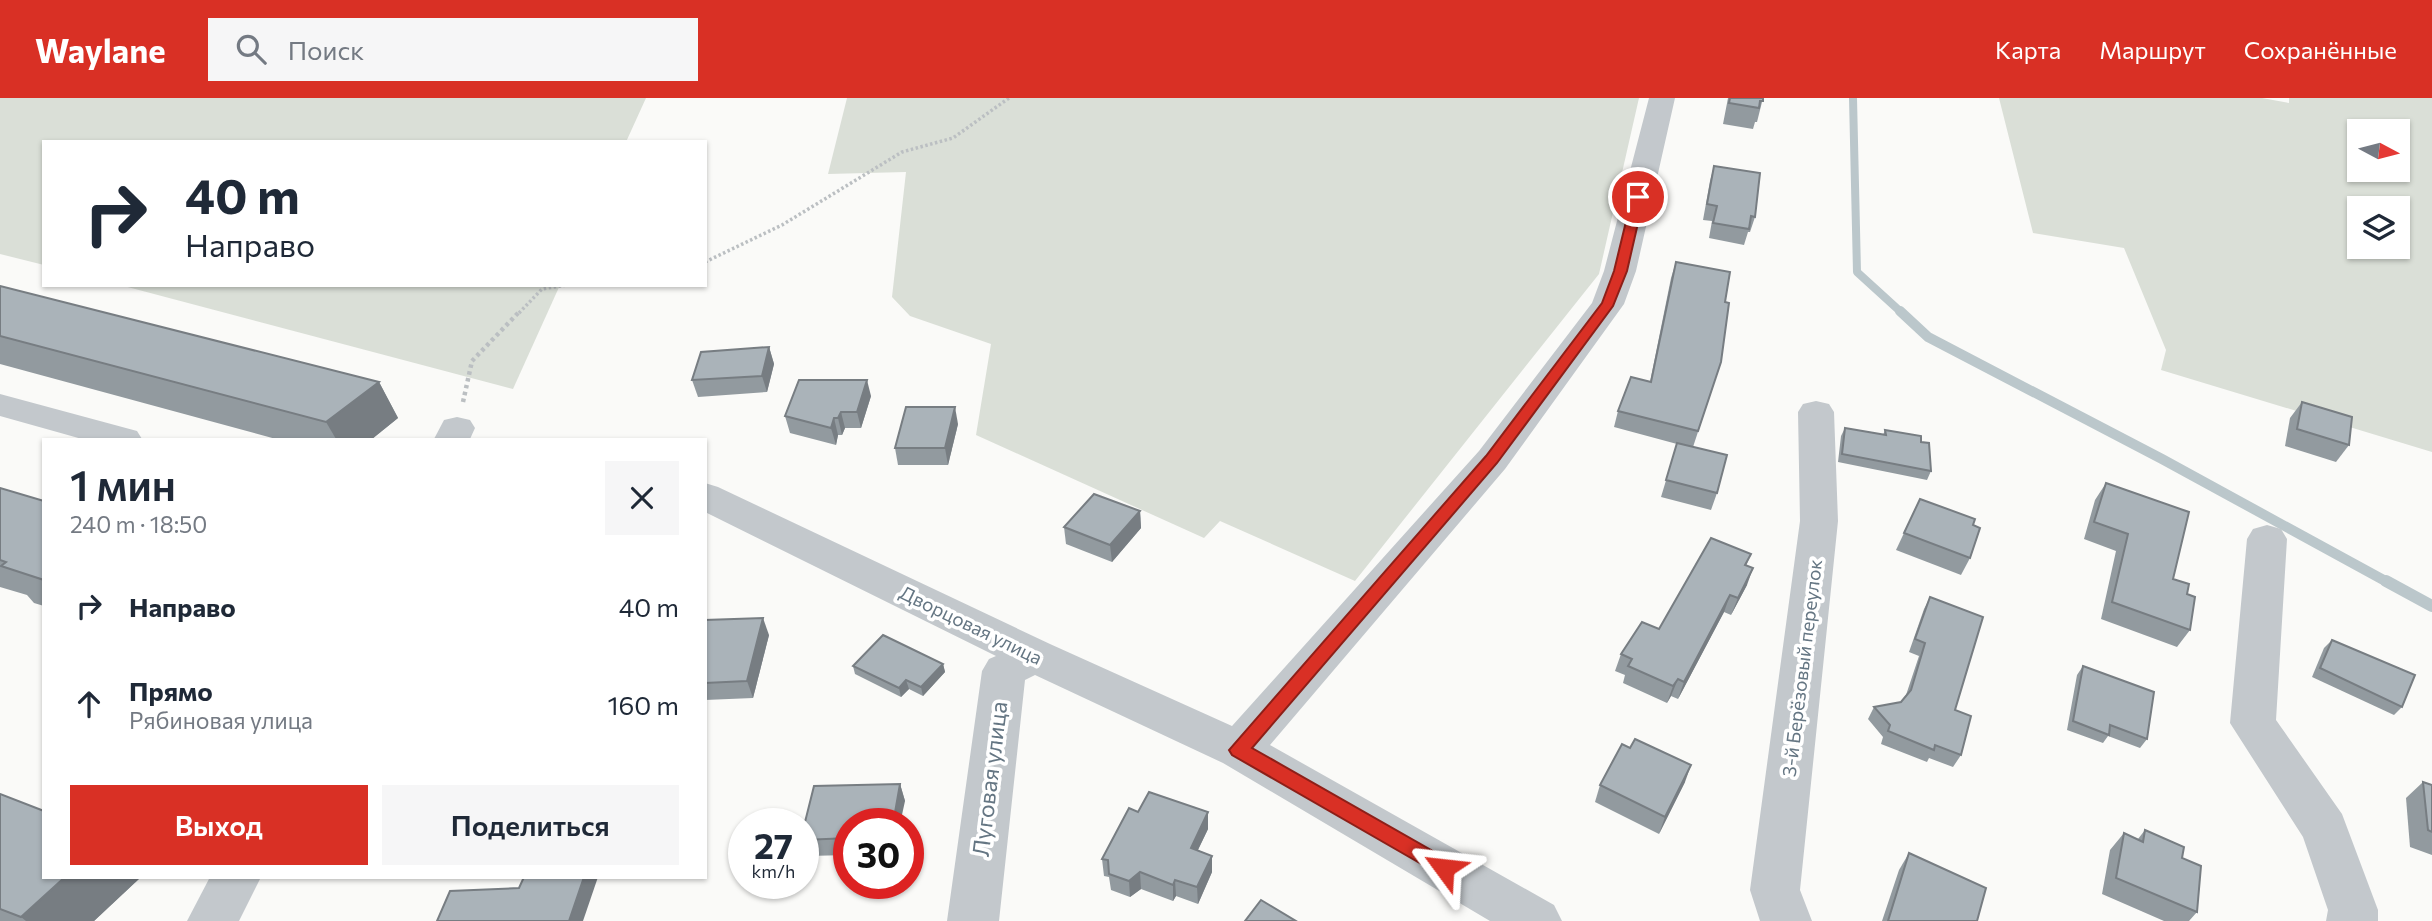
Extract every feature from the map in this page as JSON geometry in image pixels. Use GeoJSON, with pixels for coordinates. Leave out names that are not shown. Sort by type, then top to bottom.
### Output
{"type":"FeatureCollection","features":[{"type":"Feature","properties":{"kind":"street"},"geometry":{"type":"LineString","coordinates":[[1239,750],[1492,460],[1608,304],[1620,271],[1662,98]]}},
{"type":"Feature","properties":{"kind":"street"},"geometry":{"type":"LineString","coordinates":[[0,405],[120,438]]}},
{"type":"Feature","properties":{"kind":"street","name":"3-й Берёзовый переулок"},"geometry":{"type":"LineString","coordinates":[[1786,921],[1775,890],[1819,521],[1816,412]]}},
{"type":"Feature","properties":{"kind":"street","name":"Дворцовая улица"},"geometry":{"type":"LineString","coordinates":[[707,497],[1035,656],[1239,750],[1536,921]]}},
{"type":"Feature","properties":{"kind":"street"},"geometry":{"type":"LineString","coordinates":[[2267,539],[2253,723],[2325,829],[2353,910],[2352,921]]}},
{"type":"Feature","properties":{"kind":"street","name":"Луговая улица"},"geometry":{"type":"LineString","coordinates":[[973,921],[1004,671],[1035,656]]}},
{"type":"Feature","properties":{"kind":"street"},"geometry":{"type":"LineString","coordinates":[[213,921],[235,879]]}},
{"type":"Feature","properties":{"kind":"path"},"geometry":{"type":"LineString","coordinates":[[707,261],[782,225],[902,152],[953,138],[1010,98]]}},
{"type":"Feature","properties":{"kind":"path"},"geometry":{"type":"LineString","coordinates":[[455,434],[472,361],[542,289],[554,287]]}},
{"type":"Feature","properties":{"kind":"shaded area"},"geometry":{"type":"Polygon","coordinates":[[[0,98],[646,98],[627,140],[42,140],[42,264],[0,254],[0,98]]]}},
{"type":"Feature","properties":{"kind":"shaded area"},"geometry":{"type":"Polygon","coordinates":[[[847,98],[1639,98],[1599,274],[1355,581],[1220,521],[1204,538],[976,435],[991,344],[910,316],[892,297],[906,172],[828,174],[847,98]]]}},
{"type":"Feature","properties":{"kind":"shaded area"},"geometry":{"type":"Polygon","coordinates":[[[1999,98],[2262,98],[2289,103],[2289,98],[2432,98],[2432,452],[2161,370],[2166,350],[2124,248],[2033,233],[1999,98]]]}},
{"type":"Feature","properties":{"kind":"shaded area"},"geometry":{"type":"Polygon","coordinates":[[[128,287],[559,287],[513,389],[128,287]]]}},
{"type":"Feature","properties":{"kind":"building"},"geometry":{"type":"Polygon","coordinates":[[[1730,98],[1763,98],[1763,101],[1760,101],[1759,108],[1729,103],[1730,98]]]}},
{"type":"Feature","properties":{"kind":"building"},"geometry":{"type":"Polygon","coordinates":[[[1714,166],[1760,173],[1755,217],[1751,216],[1749,229],[1713,223],[1717,206],[1707,204],[1714,166]]]}},
{"type":"Feature","properties":{"kind":"building"},"geometry":{"type":"Polygon","coordinates":[[[1676,262],[1730,272],[1721,362],[1698,431],[1618,411],[1631,377],[1651,382],[1676,262]]]}},
{"type":"Feature","properties":{"kind":"building"},"geometry":{"type":"Polygon","coordinates":[[[0,286],[379,382],[326,422],[0,336],[0,286]]]}},
{"type":"Feature","properties":{"kind":"building"},"geometry":{"type":"Polygon","coordinates":[[[769,347],[762,376],[692,380],[701,352],[769,347]]]}},
{"type":"Feature","properties":{"kind":"building"},"geometry":{"type":"Polygon","coordinates":[[[799,380],[867,380],[857,412],[841,412],[838,418],[834,418],[831,428],[785,416],[799,380]]]}},
{"type":"Feature","properties":{"kind":"building"},"geometry":{"type":"Polygon","coordinates":[[[2302,402],[2352,417],[2349,445],[2297,429],[2302,402]]]}},
{"type":"Feature","properties":{"kind":"building"},"geometry":{"type":"Polygon","coordinates":[[[906,407],[955,407],[945,448],[895,448],[906,407]]]}},
{"type":"Feature","properties":{"kind":"building"},"geometry":{"type":"Polygon","coordinates":[[[1845,428],[1886,435],[1885,430],[1921,436],[1921,442],[1929,443],[1931,471],[1842,454],[1845,428]]]}},
{"type":"Feature","properties":{"kind":"building"},"geometry":{"type":"Polygon","coordinates":[[[1677,443],[1727,455],[1717,493],[1666,480],[1677,443]]]}},
{"type":"Feature","properties":{"kind":"building"},"geometry":{"type":"Polygon","coordinates":[[[2106,483],[2189,512],[2173,579],[2189,584],[2187,594],[2195,597],[2190,630],[2112,602],[2128,534],[2094,522],[2106,483]]]}},
{"type":"Feature","properties":{"kind":"building"},"geometry":{"type":"Polygon","coordinates":[[[0,488],[42,500],[42,579],[1,566],[6,562],[0,560],[0,488]]]}},
{"type":"Feature","properties":{"kind":"building"},"geometry":{"type":"Polygon","coordinates":[[[1094,494],[1140,511],[1110,545],[1064,527],[1094,494]]]}},
{"type":"Feature","properties":{"kind":"building"},"geometry":{"type":"Polygon","coordinates":[[[1920,499],[1975,519],[1973,525],[1980,528],[1970,558],[1904,533],[1920,499]]]}},
{"type":"Feature","properties":{"kind":"building"},"geometry":{"type":"Polygon","coordinates":[[[1711,538],[1751,554],[1745,565],[1753,568],[1738,598],[1730,595],[1684,682],[1678,679],[1673,686],[1628,666],[1632,659],[1621,654],[1642,622],[1659,629],[1711,538]]]}},
{"type":"Feature","properties":{"kind":"building"},"geometry":{"type":"Polygon","coordinates":[[[1930,597],[1983,617],[1955,710],[1971,716],[1961,755],[1935,745],[1934,750],[1888,731],[1890,725],[1874,707],[1901,702],[1911,690],[1925,643],[1915,639],[1930,597]]]}},
{"type":"Feature","properties":{"kind":"building"},"geometry":{"type":"Polygon","coordinates":[[[763,618],[747,681],[707,683],[707,620],[763,618]]]}},
{"type":"Feature","properties":{"kind":"building"},"geometry":{"type":"Polygon","coordinates":[[[883,635],[943,664],[921,687],[906,680],[899,688],[853,666],[883,635]]]}},
{"type":"Feature","properties":{"kind":"building"},"geometry":{"type":"Polygon","coordinates":[[[2332,640],[2415,675],[2402,707],[2320,668],[2332,640]]]}},
{"type":"Feature","properties":{"kind":"building"},"geometry":{"type":"Polygon","coordinates":[[[2083,666],[2154,692],[2147,739],[2110,725],[2109,735],[2073,721],[2083,666]]]}},
{"type":"Feature","properties":{"kind":"building"},"geometry":{"type":"Polygon","coordinates":[[[1635,739],[1691,765],[1665,817],[1600,785],[1622,744],[1630,748],[1635,739]]]}},
{"type":"Feature","properties":{"kind":"building"},"geometry":{"type":"Polygon","coordinates":[[[2423,782],[2432,785],[2432,832],[2428,830],[2423,782]]]}},
{"type":"Feature","properties":{"kind":"building"},"geometry":{"type":"Polygon","coordinates":[[[900,784],[896,808],[833,808],[833,839],[819,839],[819,808],[808,808],[814,786],[900,784]]]}},
{"type":"Feature","properties":{"kind":"building"},"geometry":{"type":"Polygon","coordinates":[[[1149,792],[1208,812],[1191,848],[1212,856],[1197,887],[1175,880],[1173,885],[1140,872],[1129,881],[1109,874],[1108,860],[1102,859],[1129,808],[1138,812],[1149,792]]]}},
{"type":"Feature","properties":{"kind":"building"},"geometry":{"type":"Polygon","coordinates":[[[0,794],[42,810],[42,879],[63,879],[21,917],[0,909],[0,794]]]}},
{"type":"Feature","properties":{"kind":"building"},"geometry":{"type":"Polygon","coordinates":[[[2145,830],[2184,847],[2182,858],[2201,866],[2197,912],[2116,878],[2124,833],[2143,842],[2145,830]]]}},
{"type":"Feature","properties":{"kind":"building"},"geometry":{"type":"Polygon","coordinates":[[[1909,853],[1986,888],[1977,921],[1888,921],[1909,853]]]}},
{"type":"Feature","properties":{"kind":"building"},"geometry":{"type":"Polygon","coordinates":[[[523,879],[583,879],[569,921],[437,921],[450,891],[519,888],[523,879]]]}},
{"type":"Feature","properties":{"kind":"building"},"geometry":{"type":"Polygon","coordinates":[[[1261,900],[1296,921],[1245,921],[1261,900]]]}},
{"type":"Feature","properties":{"kind":"waterway"},"geometry":{"type":"LineString","coordinates":[[1853,98],[1857,272],[1902,313]]}},
{"type":"Feature","properties":{"kind":"waterway"},"geometry":{"type":"LineString","coordinates":[[1900,311],[1928,337],[2162,459],[2389,583]]}},
{"type":"Feature","properties":{"kind":"waterway"},"geometry":{"type":"LineString","coordinates":[[2386,581],[2432,606]]}},
{"type":"Feature","properties":{"kind":"route"},"geometry":{"type":"LineString","coordinates":[[1444,868],[1239,750],[1492,460],[1608,304],[1620,271],[1638,197]]}}]}
